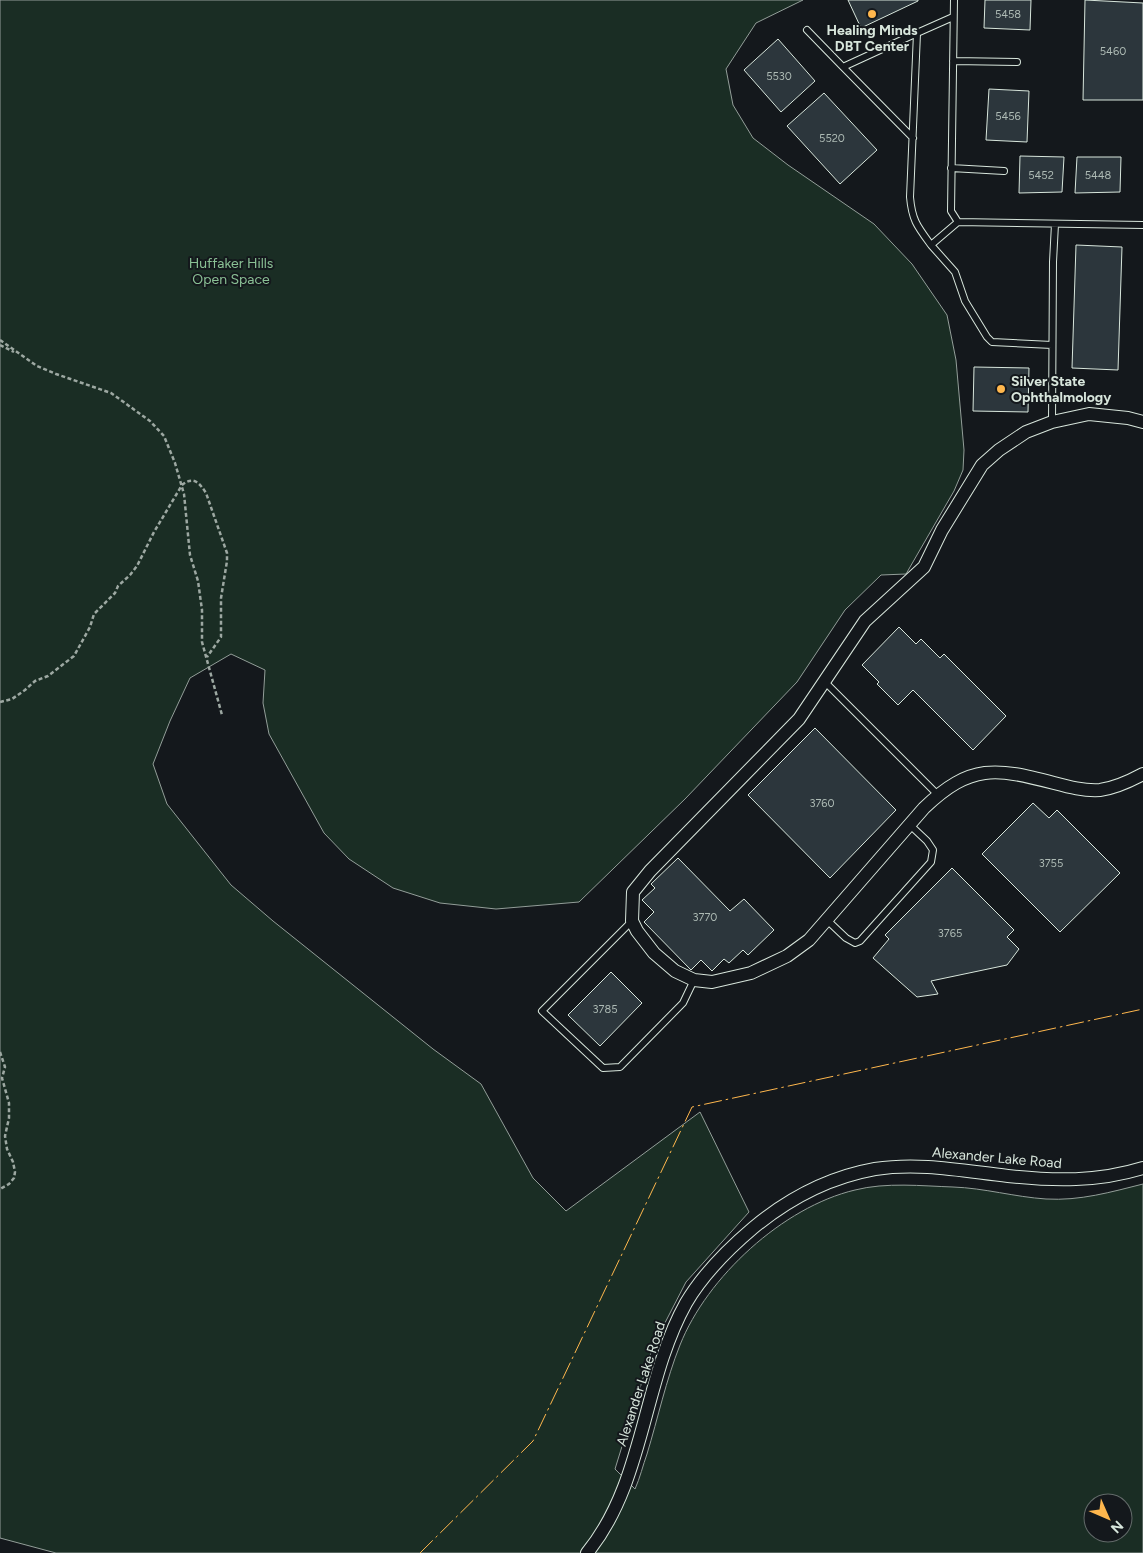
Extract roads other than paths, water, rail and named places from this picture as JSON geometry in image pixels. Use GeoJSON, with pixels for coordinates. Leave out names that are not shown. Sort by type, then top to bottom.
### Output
{"type":"FeatureCollection","features":[{"type":"Feature","properties":{"kind":"street"},"geometry":{"type":"LineString","coordinates":[[1143,422],[1128,418],[1088,414],[1052,422],[1026,432],[999,450],[982,465],[942,530],[924,567],[865,621],[799,719],[632,892],[632,920],[654,953],[675,971],[694,980],[712,982],[751,973],[787,956],[809,940],[910,825],[938,795],[955,783],[971,776],[990,772],[1007,772],[1084,790],[1100,790],[1117,786],[1143,774]]}},
{"type":"Feature","properties":{"kind":"street","name":"Alexander Lake Road"},"geometry":{"type":"LineString","coordinates":[[587,1553],[607,1525],[620,1499],[673,1329],[686,1304],[698,1284],[716,1263],[763,1220],[790,1202],[820,1186],[876,1169],[904,1166],[934,1166],[1058,1180],[1090,1180],[1120,1175],[1143,1168]]}},
{"type":"Feature","properties":{"kind":"lane"},"geometry":{"type":"LineString","coordinates":[[954,0],[951,211],[958,222]]}},
{"type":"Feature","properties":{"kind":"lane"},"geometry":{"type":"LineString","coordinates":[[843,67],[953,17]]}},
{"type":"Feature","properties":{"kind":"lane"},"geometry":{"type":"LineString","coordinates":[[808,30],[913,138]]}},
{"type":"Feature","properties":{"kind":"lane"},"geometry":{"type":"LineString","coordinates":[[917,33],[910,197],[911,214],[931,245],[955,272],[964,301],[992,342],[1052,344]]}},
{"type":"Feature","properties":{"kind":"lane"},"geometry":{"type":"LineString","coordinates":[[953,61],[1017,62]]}},
{"type":"Feature","properties":{"kind":"lane"},"geometry":{"type":"LineString","coordinates":[[951,168],[1004,170]]}},
{"type":"Feature","properties":{"kind":"lane"},"geometry":{"type":"LineString","coordinates":[[931,245],[958,222],[1143,226]]}},
{"type":"Feature","properties":{"kind":"lane"},"geometry":{"type":"LineString","coordinates":[[1052,422],[1052,344],[1056,224]]}},
{"type":"Feature","properties":{"kind":"lane"},"geometry":{"type":"LineString","coordinates":[[823,681],[938,795]]}},
{"type":"Feature","properties":{"kind":"lane"},"geometry":{"type":"LineString","coordinates":[[827,920],[846,938],[855,943],[860,941],[931,862],[933,850],[927,841],[910,825]]}},
{"type":"Feature","properties":{"kind":"lane"},"geometry":{"type":"LineString","coordinates":[[632,920],[542,1010],[603,1068],[620,1067],[683,1003],[694,980]]}},
{"type":"Feature","properties":{"kind":"place","name":"Healing Minds DBT Center"},"geometry":{"type":"Point","coordinates":[872,14]}},
{"type":"Feature","properties":{"kind":"place","name":"Silver State Ophthalmology"},"geometry":{"type":"Point","coordinates":[1001,389]}},
{"type":"Feature","properties":{"kind":"park label","name":"Huffaker Hills Open Space"},"geometry":{"type":"Point","coordinates":[231,272]}}]}
